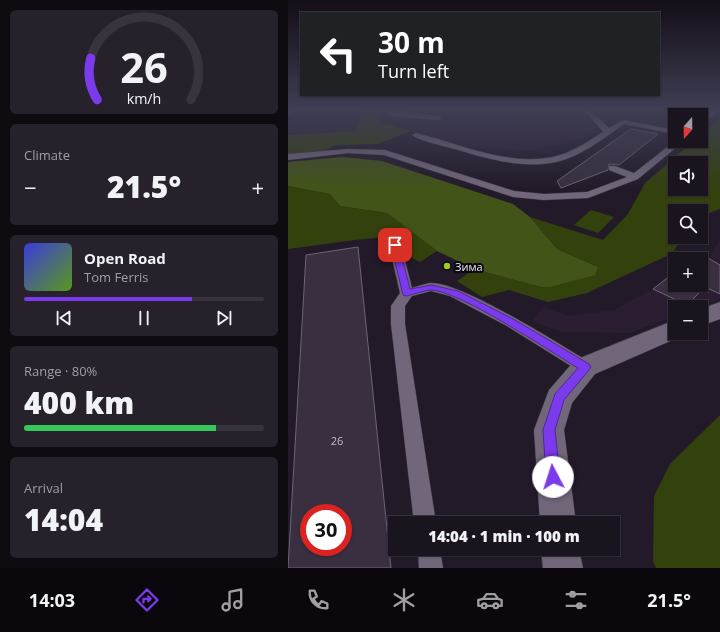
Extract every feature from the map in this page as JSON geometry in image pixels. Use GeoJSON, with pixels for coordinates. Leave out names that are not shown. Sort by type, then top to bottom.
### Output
{"type":"FeatureCollection","features":[{"type":"Feature","properties":{"kind":"street"},"geometry":{"type":"LineString","coordinates":[[708,315],[720,310]]}},
{"type":"Feature","properties":{"kind":"street"},"geometry":{"type":"LineString","coordinates":[[557,516],[549,430],[559,398],[585,367],[668,332]]}},
{"type":"Feature","properties":{"kind":"street"},"geometry":{"type":"LineString","coordinates":[[561,556],[564,568]]}},
{"type":"Feature","properties":{"kind":"lane"},"geometry":{"type":"LineString","coordinates":[[421,137],[498,158],[536,161],[560,158],[576,151],[600,137]]}},
{"type":"Feature","properties":{"kind":"lane"},"geometry":{"type":"LineString","coordinates":[[288,157],[348,151],[385,152],[506,192],[544,197],[588,195],[635,177],[671,148]]}},
{"type":"Feature","properties":{"kind":"lane"},"geometry":{"type":"LineString","coordinates":[[576,151],[588,158]]}},
{"type":"Feature","properties":{"kind":"lane"},"geometry":{"type":"LineString","coordinates":[[612,168],[635,177]]}},
{"type":"Feature","properties":{"kind":"lane"},"geometry":{"type":"LineString","coordinates":[[395,245],[407,293]]}},
{"type":"Feature","properties":{"kind":"lane"},"geometry":{"type":"LineString","coordinates":[[424,516],[398,324],[398,306],[407,293],[431,287],[455,293],[512,323],[585,367]]}},
{"type":"Feature","properties":{"kind":"lane"},"geometry":{"type":"LineString","coordinates":[[429,556],[431,568]]}},
{"type":"Feature","properties":{"kind":"shaded area"},"geometry":{"type":"Polygon","coordinates":[[[430,137],[588,137],[531,151],[467,147],[430,137]]]}},
{"type":"Feature","properties":{"kind":"shaded area"},"geometry":{"type":"Polygon","coordinates":[[[720,240],[720,299],[708,303],[708,300],[668,300],[668,319],[630,333],[562,332],[532,321],[544,307],[568,316],[614,310],[653,289],[668,277],[668,292],[708,292],[708,258],[720,240]]]}},
{"type":"Feature","properties":{"kind":"green space"},"geometry":{"type":"Polygon","coordinates":[[[288,137],[396,137],[378,144],[336,145],[323,151],[288,154],[288,137]]]}},
{"type":"Feature","properties":{"kind":"green space"},"geometry":{"type":"Polygon","coordinates":[[[708,137],[720,137],[720,209],[708,213],[708,204],[668,204],[668,244],[679,244],[673,252],[668,252],[668,255],[587,293],[548,302],[509,290],[482,297],[457,281],[474,269],[541,287],[598,267],[557,249],[530,217],[603,240],[628,214],[645,183],[668,163],[668,196],[708,196],[708,156],[676,156],[686,148],[708,148],[708,137]]]}},
{"type":"Feature","properties":{"kind":"green space"},"geometry":{"type":"Polygon","coordinates":[[[343,157],[382,161],[513,204],[530,217],[557,249],[598,267],[595,275],[550,287],[541,287],[474,269],[437,251],[387,213],[340,206],[330,194],[288,186],[288,162],[343,157]]]}},
{"type":"Feature","properties":{"kind":"green space"},"geometry":{"type":"Polygon","coordinates":[[[288,186],[330,194],[340,206],[387,213],[437,251],[420,262],[412,258],[396,236],[288,249],[288,186]]]}},
{"type":"Feature","properties":{"kind":"green space"},"geometry":{"type":"Polygon","coordinates":[[[591,210],[614,217],[598,233],[574,225],[591,210]]]}},
{"type":"Feature","properties":{"kind":"green space"},"geometry":{"type":"Polygon","coordinates":[[[720,415],[720,568],[656,568],[653,561],[654,496],[670,464],[720,415]]]}},
{"type":"Feature","properties":{"kind":"building"},"geometry":{"type":"Polygon","coordinates":[[[620,137],[655,137],[619,165],[609,164],[608,170],[561,188],[557,181],[620,137]]]}},
{"type":"Feature","properties":{"kind":"building"},"geometry":{"type":"Polygon","coordinates":[[[358,247],[388,539],[388,556],[390,556],[391,568],[288,568],[306,255],[358,247]]]}},
{"type":"Feature","properties":{"kind":"building"},"geometry":{"type":"Polygon","coordinates":[[[708,258],[720,265],[720,294],[708,288],[708,258]]]}},
{"type":"Feature","properties":{"kind":"building"},"geometry":{"type":"Polygon","coordinates":[[[668,277],[668,292],[700,292],[692,300],[676,300],[653,289],[668,277]]]}},
{"type":"Feature","properties":{"kind":"place","name":"Зима"},"geometry":{"type":"Point","coordinates":[447,266]}},
{"type":"Feature","properties":{"kind":"route"},"geometry":{"type":"LineString","coordinates":[[395,245],[407,293],[431,287],[455,293],[512,323],[585,367],[559,398],[549,430],[553,477]]}}]}
